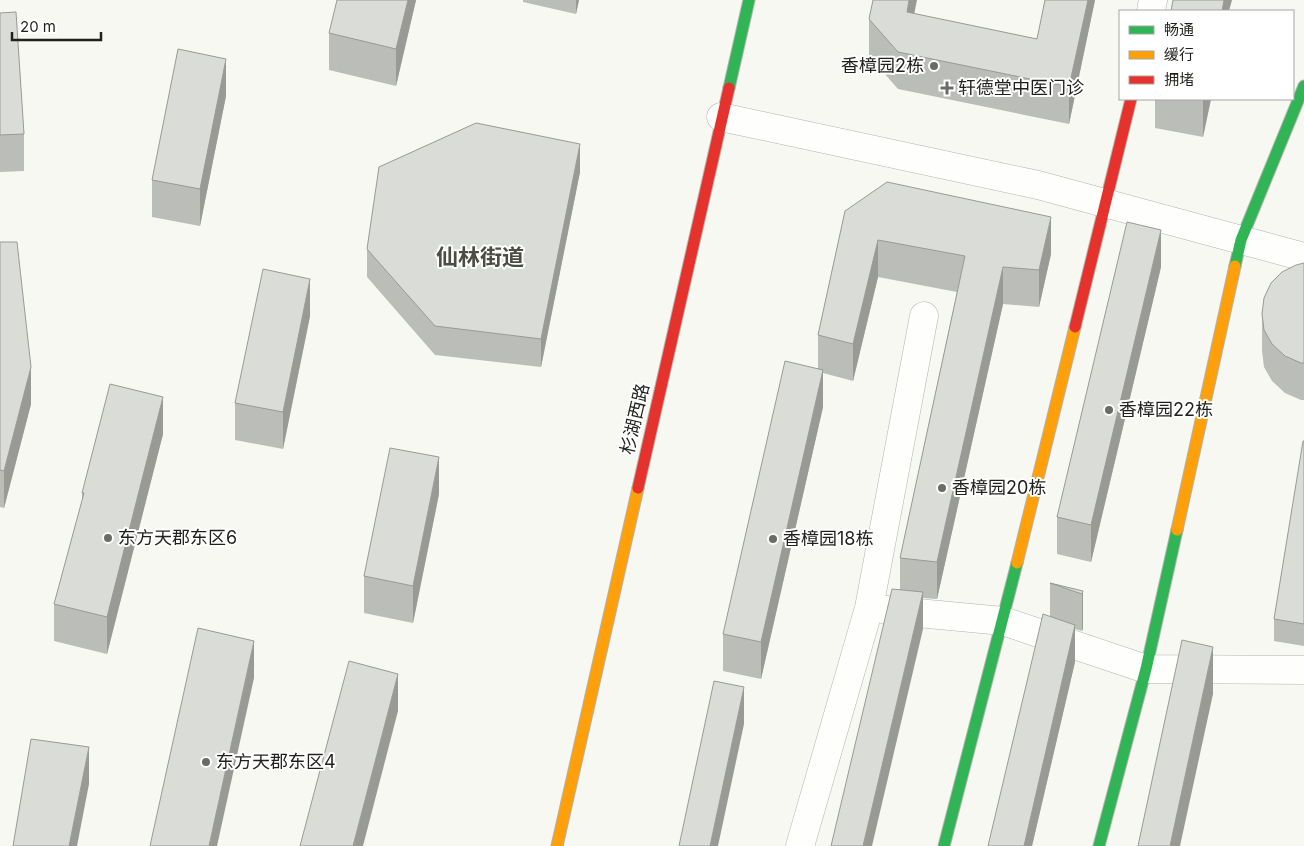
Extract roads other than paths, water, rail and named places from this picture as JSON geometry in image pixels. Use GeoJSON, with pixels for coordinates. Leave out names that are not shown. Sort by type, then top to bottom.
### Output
{"type":"FeatureCollection","features":[{"type":"Feature","properties":{"kind":"street","name":"杉湖西路"},"geometry":{"type":"LineString","coordinates":[[557,846],[749,0]]}},
{"type":"Feature","properties":{"kind":"street"},"geometry":{"type":"LineString","coordinates":[[1099,846],[1146,669],[1241,240],[1304,86]]}},
{"type":"Feature","properties":{"kind":"street"},"geometry":{"type":"LineString","coordinates":[[944,846],[1002,621],[1131,100]]}},
{"type":"Feature","properties":{"kind":"street"},"geometry":{"type":"LineString","coordinates":[[721,117],[1038,185],[1304,257]]}},
{"type":"Feature","properties":{"kind":"street"},"geometry":{"type":"LineString","coordinates":[[800,846],[869,608],[924,316]]}},
{"type":"Feature","properties":{"kind":"street"},"geometry":{"type":"LineString","coordinates":[[869,608],[1002,621],[1146,669],[1304,670]]}},
{"type":"Feature","properties":{"kind":"place","name":"香樟园2栋"},"geometry":{"type":"Point","coordinates":[934,66]}},
{"type":"Feature","properties":{"kind":"place","name":"轩德堂中医门诊"},"geometry":{"type":"Point","coordinates":[947,88]}},
{"type":"Feature","properties":{"kind":"place","name":"香樟园22栋"},"geometry":{"type":"Point","coordinates":[1109,410]}},
{"type":"Feature","properties":{"kind":"place","name":"香樟园20栋"},"geometry":{"type":"Point","coordinates":[942,488]}},
{"type":"Feature","properties":{"kind":"place","name":"东方天郡东区6"},"geometry":{"type":"Point","coordinates":[108,538]}},
{"type":"Feature","properties":{"kind":"place","name":"香樟园18栋"},"geometry":{"type":"Point","coordinates":[773,539]}},
{"type":"Feature","properties":{"kind":"place","name":"东方天郡东区4"},"geometry":{"type":"Point","coordinates":[206,762]}},
{"type":"Feature","properties":{"kind":"district","name":"仙林街道"},"geometry":{"type":"Point","coordinates":[480,257]}}]}
